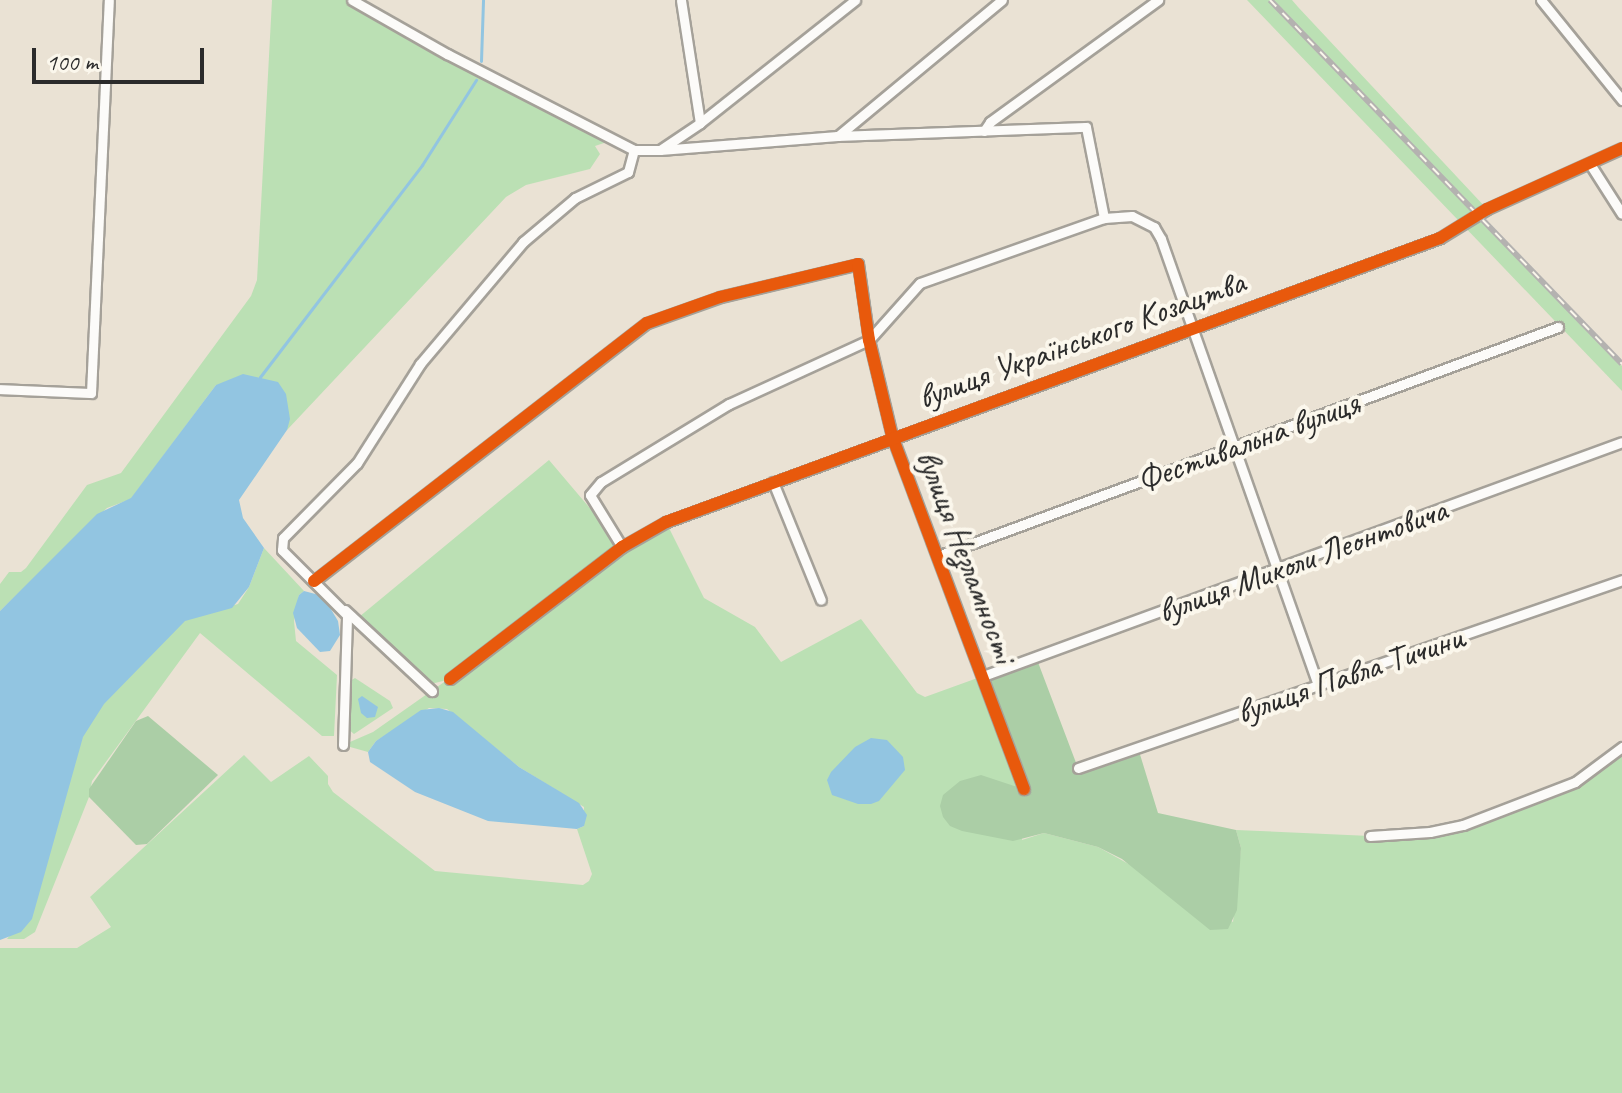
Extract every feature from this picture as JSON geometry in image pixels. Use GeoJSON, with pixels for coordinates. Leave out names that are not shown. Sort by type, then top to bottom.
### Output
{"type":"FeatureCollection","features":[{"type":"Feature","properties":{"kind":"street"},"geometry":{"type":"LineString","coordinates":[[0,389],[91,393],[109,0]]}},
{"type":"Feature","properties":{"kind":"street"},"geometry":{"type":"LineString","coordinates":[[352,0],[436,48],[634,150],[837,136],[1086,127],[1104,218]]}},
{"type":"Feature","properties":{"kind":"street"},"geometry":{"type":"LineString","coordinates":[[681,0],[700,123]]}},
{"type":"Feature","properties":{"kind":"street"},"geometry":{"type":"LineString","coordinates":[[660,150],[700,123],[855,0]]}},
{"type":"Feature","properties":{"kind":"street"},"geometry":{"type":"LineString","coordinates":[[837,136],[1002,0]]}},
{"type":"Feature","properties":{"kind":"street"},"geometry":{"type":"LineString","coordinates":[[984,131],[990,122],[1158,0]]}},
{"type":"Feature","properties":{"kind":"street"},"geometry":{"type":"LineString","coordinates":[[1541,0],[1622,100]]}},
{"type":"Feature","properties":{"kind":"street","name":"вулиця Українського Козацтва"},"geometry":{"type":"LineString","coordinates":[[450,679],[622,547],[666,522],[892,436],[1440,238],[1487,209],[1622,148]]}},
{"type":"Feature","properties":{"kind":"street"},"geometry":{"type":"LineString","coordinates":[[432,691],[282,550],[283,538],[357,463],[420,364],[523,242],[575,198],[628,172],[634,150]]}},
{"type":"Feature","properties":{"kind":"street"},"geometry":{"type":"LineString","coordinates":[[1590,164],[1622,214]]}},
{"type":"Feature","properties":{"kind":"street"},"geometry":{"type":"LineString","coordinates":[[622,547],[590,495],[601,482],[729,404],[869,340],[920,283],[1104,218],[1132,216],[1154,227],[1318,685]]}},
{"type":"Feature","properties":{"kind":"street","name":"вулиця Незламності"},"geometry":{"type":"LineString","coordinates":[[314,581],[647,323],[720,297],[858,264],[869,340],[892,436],[1024,789]]}},
{"type":"Feature","properties":{"kind":"street","name":"Фестивальна вулиця"},"geometry":{"type":"LineString","coordinates":[[938,556],[1558,327]]}},
{"type":"Feature","properties":{"kind":"street","name":"вулиця Миколи Леонтовича"},"geometry":{"type":"LineString","coordinates":[[983,676],[1622,442]]}},
{"type":"Feature","properties":{"kind":"street"},"geometry":{"type":"LineString","coordinates":[[773,482],[821,600]]}},
{"type":"Feature","properties":{"kind":"street","name":"вулиця Павла Тичини"},"geometry":{"type":"LineString","coordinates":[[1078,768],[1622,580]]}},
{"type":"Feature","properties":{"kind":"street"},"geometry":{"type":"LineString","coordinates":[[343,608],[347,623],[343,745]]}},
{"type":"Feature","properties":{"kind":"street"},"geometry":{"type":"LineString","coordinates":[[1370,836],[1430,832],[1463,825],[1575,782],[1622,747]]}},
{"type":"Feature","properties":{"kind":"green space"},"geometry":{"type":"Polygon","coordinates":[[[272,0],[352,0],[613,140],[595,146],[600,154],[590,169],[526,185],[506,197],[287,430],[277,399],[216,385],[131,499],[107,508],[0,611],[0,584],[9,572],[21,572],[26,568],[87,485],[121,473],[251,296],[257,280],[272,0]]]}},
{"type":"Feature","properties":{"kind":"green space"},"geometry":{"type":"Polygon","coordinates":[[[1247,0],[1292,0],[1487,209],[1477,215],[1622,366],[1622,391],[1247,0]]]}},
{"type":"Feature","properties":{"kind":"green space"},"geometry":{"type":"Polygon","coordinates":[[[549,460],[622,546],[666,522],[704,598],[755,627],[781,662],[861,619],[917,693],[925,697],[983,676],[1024,789],[1022,840],[1044,833],[1098,847],[1233,922],[1241,848],[1236,830],[1370,836],[1430,832],[1575,782],[1622,747],[1622,1093],[0,1093],[0,948],[77,948],[111,927],[90,897],[244,755],[271,782],[309,756],[328,776],[333,792],[435,871],[583,885],[589,881],[592,874],[577,829],[584,826],[584,807],[519,767],[447,709],[429,708],[376,741],[368,752],[343,745],[373,732],[447,680],[431,684],[359,617],[549,460]]]}},
{"type":"Feature","properties":{"kind":"green space"},"geometry":{"type":"Polygon","coordinates":[[[264,548],[304,591],[299,595],[294,621],[296,641],[337,675],[334,736],[322,736],[200,633],[92,781],[89,797],[35,932],[24,939],[7,939],[16,927],[76,734],[170,624],[238,604],[249,587],[264,548]]]}},
{"type":"Feature","properties":{"kind":"green space"},"geometry":{"type":"Polygon","coordinates":[[[1036,657],[1078,768],[1138,748],[1158,813],[1236,830],[1241,848],[1237,910],[1228,929],[1210,930],[1122,859],[1098,847],[1044,833],[1013,841],[962,831],[950,826],[943,817],[940,806],[943,795],[960,781],[981,775],[1023,789],[983,676],[1036,657]]]}},
{"type":"Feature","properties":{"kind":"green space"},"geometry":{"type":"Polygon","coordinates":[[[355,678],[390,701],[393,708],[354,734],[348,729],[350,681],[355,678]]]}},
{"type":"Feature","properties":{"kind":"green space"},"geometry":{"type":"Polygon","coordinates":[[[148,716],[218,775],[147,844],[136,845],[89,797],[89,789],[136,721],[148,716]]]}},
{"type":"Feature","properties":{"kind":"water"},"geometry":{"type":"Polygon","coordinates":[[[243,374],[278,382],[286,394],[290,419],[287,430],[239,500],[243,518],[264,548],[249,587],[232,608],[185,621],[104,704],[83,737],[32,919],[21,932],[0,940],[0,611],[97,514],[131,498],[216,385],[243,374]]]}},
{"type":"Feature","properties":{"kind":"water"},"geometry":{"type":"Polygon","coordinates":[[[304,591],[323,596],[338,621],[340,635],[330,651],[320,652],[297,628],[293,613],[299,595],[304,591]]]}},
{"type":"Feature","properties":{"kind":"water"},"geometry":{"type":"Polygon","coordinates":[[[362,696],[378,707],[375,717],[367,718],[361,713],[358,699],[362,696]]]}},
{"type":"Feature","properties":{"kind":"water"},"geometry":{"type":"Polygon","coordinates":[[[439,708],[453,712],[519,767],[579,803],[587,815],[584,826],[577,829],[488,821],[415,792],[370,762],[368,752],[376,741],[421,710],[439,708]]]}},
{"type":"Feature","properties":{"kind":"water"},"geometry":{"type":"Polygon","coordinates":[[[871,738],[887,740],[903,757],[905,770],[879,801],[871,804],[858,804],[832,795],[827,780],[831,772],[855,747],[871,738]]]}},
{"type":"Feature","properties":{"kind":"waterway"},"geometry":{"type":"LineString","coordinates":[[481,61],[483,0]]}},
{"type":"Feature","properties":{"kind":"waterway"},"geometry":{"type":"LineString","coordinates":[[260,377],[422,165],[476,80]]}},
{"type":"Feature","properties":{"kind":"railway"},"geometry":{"type":"LineString","coordinates":[[1270,0],[1622,364]]}},
{"type":"Feature","properties":{"kind":"cycle path"},"geometry":{"type":"LineString","coordinates":[[450,679],[622,547],[666,522],[1440,238],[1487,209],[1622,148]]}},
{"type":"Feature","properties":{"kind":"cycle path"},"geometry":{"type":"LineString","coordinates":[[314,581],[647,323],[720,297],[858,264],[869,340],[892,436],[1024,789]]}}]}
